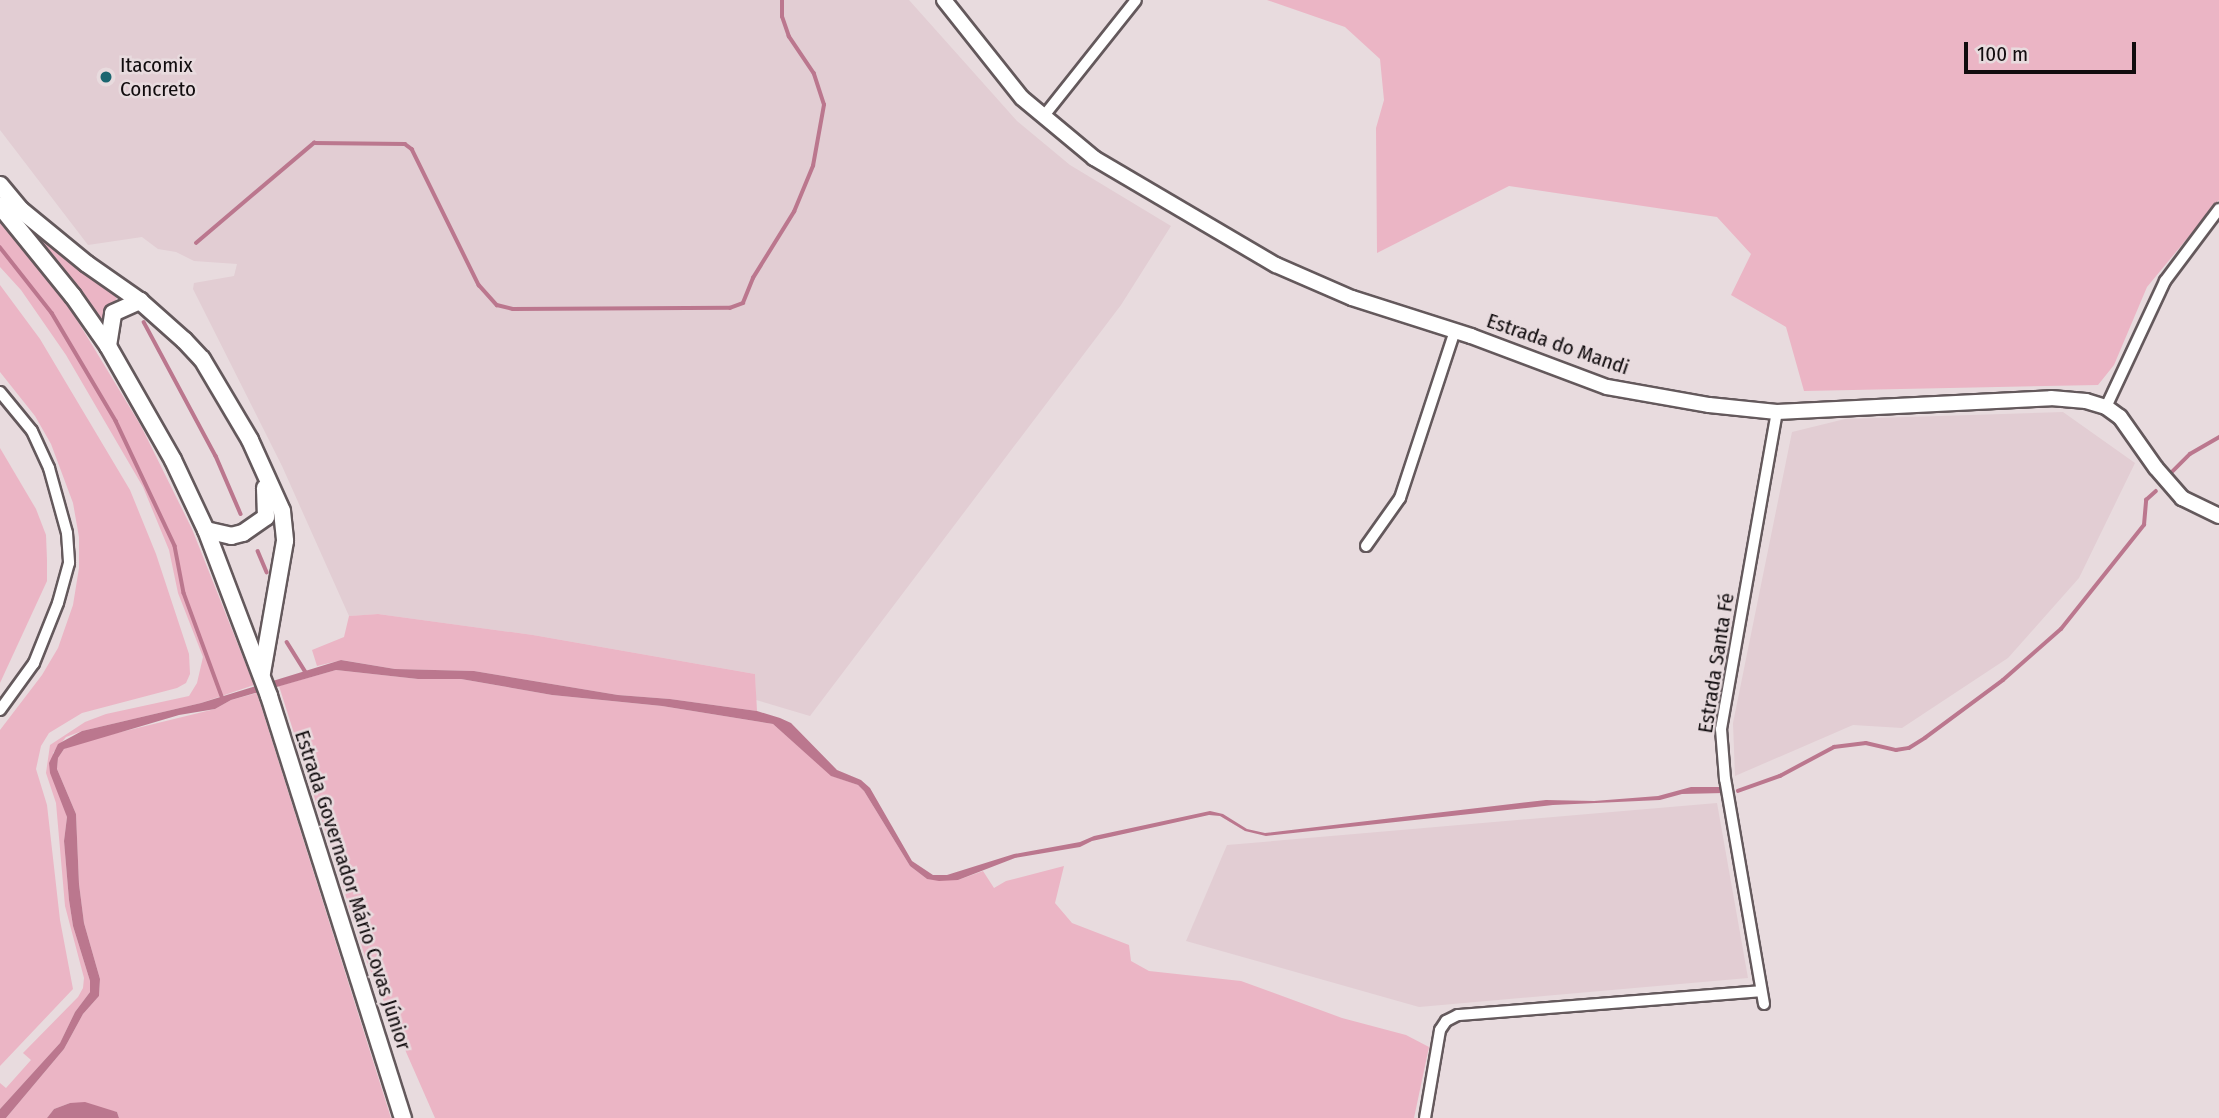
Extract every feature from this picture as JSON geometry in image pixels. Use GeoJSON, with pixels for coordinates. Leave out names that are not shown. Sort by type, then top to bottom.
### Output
{"type":"FeatureCollection","features":[{"type":"Feature","properties":{"kind":"highway","name":"Estrada Governador Mário Covas Júnior"},"geometry":{"type":"LineString","coordinates":[[0,185],[21,211],[87,264],[140,300],[202,359],[250,440],[282,511],[285,541],[262,678]]}},
{"type":"Feature","properties":{"kind":"highway","name":"Estrada Governador Mário Covas Júnior"},"geometry":{"type":"LineString","coordinates":[[0,206],[73,296],[108,346],[167,450],[206,530],[269,696],[403,1118]]}},
{"type":"Feature","properties":{"kind":"highway"},"geometry":{"type":"LineString","coordinates":[[108,346],[113,313],[140,300]]}},
{"type":"Feature","properties":{"kind":"highway"},"geometry":{"type":"LineString","coordinates":[[206,530],[231,536],[243,533],[266,517],[264,472]]}},
{"type":"Feature","properties":{"kind":"main road","name":"Estrada do Mandi"},"geometry":{"type":"LineString","coordinates":[[944,0],[1022,98],[1122,176],[1276,265],[1352,298],[1455,331],[1607,387],[1710,405],[1777,412],[2051,398],[2106,407]]}},
{"type":"Feature","properties":{"kind":"main road"},"geometry":{"type":"LineString","coordinates":[[2106,407],[2127,426],[2177,493],[2194,506],[2219,516]]}},
{"type":"Feature","properties":{"kind":"street"},"geometry":{"type":"LineString","coordinates":[[1043,117],[1136,0]]}},
{"type":"Feature","properties":{"kind":"street"},"geometry":{"type":"LineString","coordinates":[[2106,407],[2165,281],[2219,209]]}},
{"type":"Feature","properties":{"kind":"street"},"geometry":{"type":"LineString","coordinates":[[1366,546],[1400,498],[1455,331]]}},
{"type":"Feature","properties":{"kind":"street"},"geometry":{"type":"LineString","coordinates":[[0,393],[32,431],[49,468],[67,533],[69,563],[58,603],[34,663],[0,710]]}},
{"type":"Feature","properties":{"kind":"street","name":"Estrada Santa Fé"},"geometry":{"type":"LineString","coordinates":[[1764,1003],[1725,779],[1721,729],[1777,412]]}},
{"type":"Feature","properties":{"kind":"street"},"geometry":{"type":"LineString","coordinates":[[1425,1118],[1440,1030],[1446,1021],[1458,1015],[1761,991]]}},
{"type":"Feature","properties":{"kind":"shaded area"},"geometry":{"type":"Polygon","coordinates":[[[0,0],[909,0],[1017,121],[1070,165],[1171,226],[1121,305],[810,716],[756,700],[755,674],[533,635],[378,614],[349,616],[282,466],[193,289],[194,283],[234,276],[237,264],[194,261],[176,252],[158,249],[142,237],[88,245],[0,130],[0,0]]]}},
{"type":"Feature","properties":{"kind":"shaded area"},"geometry":{"type":"Polygon","coordinates":[[[1267,0],[2219,0],[2219,200],[2147,287],[2114,365],[2098,385],[1804,391],[1786,327],[1731,295],[1751,254],[1717,217],[1509,186],[1377,253],[1376,128],[1384,100],[1380,59],[1345,27],[1267,0]]]}},
{"type":"Feature","properties":{"kind":"shaded area"},"geometry":{"type":"Polygon","coordinates":[[[0,218],[71,310],[141,426],[192,529],[254,685],[201,703],[82,731],[66,737],[53,753],[67,817],[64,841],[73,926],[90,981],[90,992],[75,1012],[60,1043],[0,1109],[0,1083],[6,1088],[31,1060],[23,1053],[78,997],[83,988],[84,978],[65,906],[56,803],[46,773],[50,745],[85,722],[106,714],[189,696],[197,683],[203,657],[178,593],[169,550],[143,487],[66,355],[21,290],[0,267],[0,218]]]}},
{"type":"Feature","properties":{"kind":"shaded area"},"geometry":{"type":"Polygon","coordinates":[[[31,232],[117,298],[100,325],[31,232]]]}},
{"type":"Feature","properties":{"kind":"shaded area"},"geometry":{"type":"Polygon","coordinates":[[[0,285],[40,339],[130,490],[156,554],[189,654],[190,674],[186,683],[177,688],[82,713],[49,733],[41,746],[36,769],[47,805],[60,920],[73,989],[0,1066],[0,730],[42,675],[58,648],[73,605],[79,568],[79,537],[73,503],[51,444],[35,416],[0,372],[0,285]]]}},
{"type":"Feature","properties":{"kind":"shaded area"},"geometry":{"type":"Polygon","coordinates":[[[2063,412],[2135,463],[2079,578],[2008,658],[1902,728],[1853,725],[1735,776],[1733,723],[1792,432],[1845,419],[2063,412]]]}},
{"type":"Feature","properties":{"kind":"shaded area"},"geometry":{"type":"Polygon","coordinates":[[[0,448],[36,509],[46,535],[47,581],[0,683],[0,448]]]}},
{"type":"Feature","properties":{"kind":"shaded area"},"geometry":{"type":"Polygon","coordinates":[[[378,614],[533,635],[755,674],[757,711],[618,695],[474,671],[395,669],[342,660],[317,666],[312,650],[344,637],[349,616],[378,614]]]}},
{"type":"Feature","properties":{"kind":"shaded area"},"geometry":{"type":"Polygon","coordinates":[[[341,660],[395,669],[474,671],[618,695],[757,711],[780,718],[791,723],[837,770],[861,780],[870,788],[912,861],[933,875],[947,875],[1014,854],[1080,842],[1094,836],[1210,811],[1223,814],[1247,829],[1265,833],[1546,800],[1594,801],[1658,796],[1691,787],[1725,787],[1724,793],[1682,794],[1660,800],[1553,805],[1266,836],[1245,831],[1220,816],[1209,815],[1092,841],[1080,847],[1015,858],[958,880],[939,881],[927,879],[910,866],[858,785],[831,776],[773,724],[662,706],[552,695],[461,679],[418,679],[336,670],[231,700],[215,709],[179,715],[64,749],[58,758],[57,769],[76,814],[79,884],[84,923],[100,979],[99,996],[83,1014],[64,1049],[6,1118],[0,1118],[0,1109],[60,1043],[75,1012],[90,992],[90,981],[73,926],[69,900],[64,841],[67,817],[50,773],[49,763],[58,744],[82,731],[201,703],[341,660]]]}},
{"type":"Feature","properties":{"kind":"shaded area"},"geometry":{"type":"Polygon","coordinates":[[[336,670],[418,679],[461,679],[552,695],[662,706],[773,724],[832,776],[858,785],[864,791],[910,866],[927,879],[958,880],[983,871],[994,888],[1006,881],[1064,866],[1055,903],[1072,923],[1129,945],[1131,961],[1149,971],[1241,981],[1342,1018],[1406,1035],[1429,1047],[1414,1118],[435,1118],[367,963],[279,686],[336,670]]]}},
{"type":"Feature","properties":{"kind":"shaded area"},"geometry":{"type":"Polygon","coordinates":[[[257,693],[391,1118],[119,1118],[117,1112],[70,1103],[54,1109],[47,1118],[6,1118],[64,1049],[83,1014],[99,996],[100,979],[84,923],[79,884],[76,814],[57,769],[58,758],[64,749],[80,742],[215,709],[231,700],[257,693]]]}},
{"type":"Feature","properties":{"kind":"shaded area"},"geometry":{"type":"Polygon","coordinates":[[[1717,803],[1748,978],[1419,1007],[1186,941],[1227,845],[1717,803]]]}},
{"type":"Feature","properties":{"kind":"shaded area"},"geometry":{"type":"Polygon","coordinates":[[[85,1102],[117,1112],[119,1118],[47,1118],[54,1109],[70,1103],[85,1102]]]}},
{"type":"Feature","properties":{"kind":"waterway"},"geometry":{"type":"LineString","coordinates":[[196,243],[314,143],[405,144],[412,149],[479,285],[497,305],[513,309],[730,308],[743,303],[753,278],[794,212],[813,166],[824,105],[814,74],[789,37],[782,17],[782,0]]}},
{"type":"Feature","properties":{"kind":"waterway"},"geometry":{"type":"LineString","coordinates":[[0,247],[52,313],[116,421],[175,546],[184,593],[223,699]]}},
{"type":"Feature","properties":{"kind":"waterway"},"geometry":{"type":"LineString","coordinates":[[144,322],[216,456],[241,514]]}},
{"type":"Feature","properties":{"kind":"waterway"},"geometry":{"type":"LineString","coordinates":[[2172,472],[2190,454],[2219,437]]}},
{"type":"Feature","properties":{"kind":"waterway"},"geometry":{"type":"LineString","coordinates":[[1738,791],[1780,776],[1834,747],[1866,743],[1896,750],[1909,748],[1925,738],[2003,680],[2061,629],[2144,525],[2146,500],[2156,491]]}},
{"type":"Feature","properties":{"kind":"waterway"},"geometry":{"type":"LineString","coordinates":[[258,551],[267,572]]}},
{"type":"Feature","properties":{"kind":"waterway"},"geometry":{"type":"LineString","coordinates":[[287,642],[306,673]]}},
{"type":"Feature","properties":{"kind":"place","name":"Itacomix Concreto"},"geometry":{"type":"Point","coordinates":[106,77]}}]}
